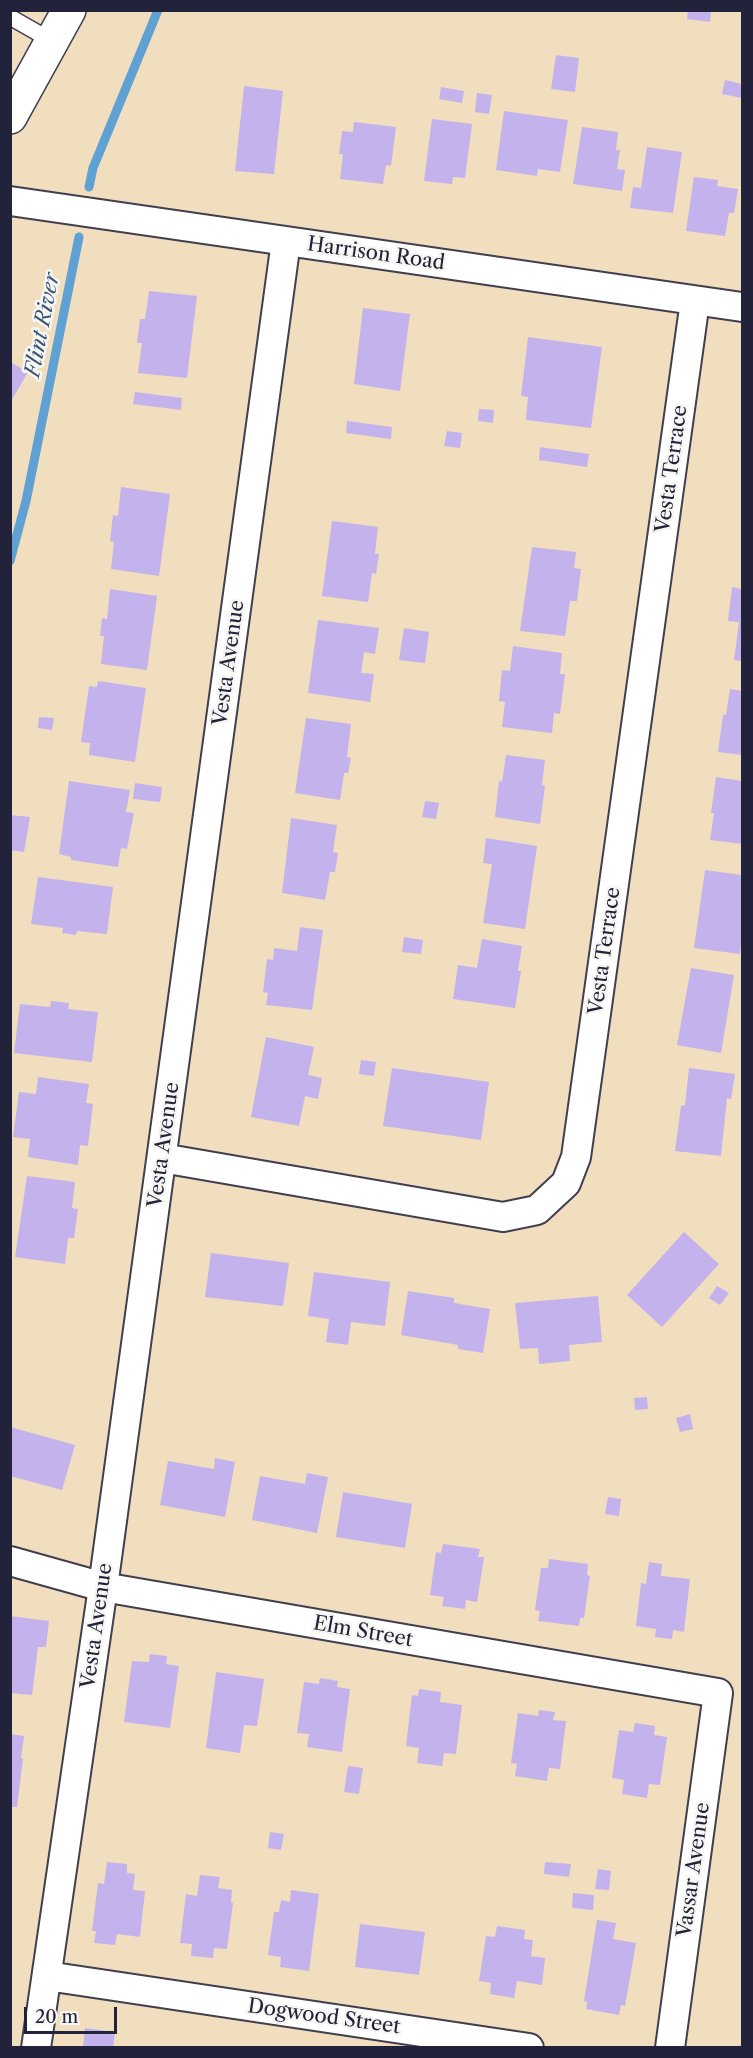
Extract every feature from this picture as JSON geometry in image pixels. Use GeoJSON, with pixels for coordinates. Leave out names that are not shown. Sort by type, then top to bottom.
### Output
{"type":"FeatureCollection","features":[{"type":"Feature","properties":{"kind":"street"},"geometry":{"type":"LineString","coordinates":[[12,111],[69,10]]}},
{"type":"Feature","properties":{"kind":"street","name":"Harrison Road"},"geometry":{"type":"LineString","coordinates":[[10,201],[742,307]]}},
{"type":"Feature","properties":{"kind":"street","name":"Vesta Avenue"},"geometry":{"type":"LineString","coordinates":[[36,2048],[103,1587],[286,241]]}},
{"type":"Feature","properties":{"kind":"street","name":"Vesta Terrace"},"geometry":{"type":"LineString","coordinates":[[162,1158],[503,1217],[537,1210],[566,1184],[576,1157],[695,301]]}},
{"type":"Feature","properties":{"kind":"street","name":"Elm Street"},"geometry":{"type":"LineString","coordinates":[[10,1561],[103,1587],[718,1693]]}},
{"type":"Feature","properties":{"kind":"street","name":"Vassar Avenue"},"geometry":{"type":"LineString","coordinates":[[670,2048],[718,1693]]}},
{"type":"Feature","properties":{"kind":"street","name":"Dogwood Street"},"geometry":{"type":"LineString","coordinates":[[47,1976],[529,2048]]}},
{"type":"Feature","properties":{"kind":"lane"},"geometry":{"type":"LineString","coordinates":[[10,16],[52,41]]}},
{"type":"Feature","properties":{"kind":"building"},"geometry":{"type":"Polygon","coordinates":[[[688,10],[711,10],[710,22],[687,19],[688,10]]]}},
{"type":"Feature","properties":{"kind":"building"},"geometry":{"type":"Polygon","coordinates":[[[556,55],[579,58],[575,92],[551,89],[556,55]]]}},
{"type":"Feature","properties":{"kind":"building"},"geometry":{"type":"Polygon","coordinates":[[[725,80],[742,84],[742,98],[722,94],[725,80]]]}},
{"type":"Feature","properties":{"kind":"building"},"geometry":{"type":"Polygon","coordinates":[[[244,86],[283,91],[274,174],[235,171],[244,86]]]}},
{"type":"Feature","properties":{"kind":"building"},"geometry":{"type":"Polygon","coordinates":[[[441,87],[464,91],[462,103],[439,99],[441,87]]]}},
{"type":"Feature","properties":{"kind":"building"},"geometry":{"type":"Polygon","coordinates":[[[477,93],[492,95],[489,114],[475,112],[477,93]]]}},
{"type":"Feature","properties":{"kind":"building"},"geometry":{"type":"Polygon","coordinates":[[[504,111],[568,120],[560,172],[538,169],[537,176],[496,170],[504,111]]]}},
{"type":"Feature","properties":{"kind":"building"},"geometry":{"type":"Polygon","coordinates":[[[432,119],[472,124],[465,178],[453,177],[452,184],[424,181],[432,119]]]}},
{"type":"Feature","properties":{"kind":"building"},"geometry":{"type":"Polygon","coordinates":[[[354,122],[396,127],[391,166],[386,165],[383,184],[340,179],[343,154],[339,154],[342,131],[353,132],[354,122]]]}},
{"type":"Feature","properties":{"kind":"building"},"geometry":{"type":"Polygon","coordinates":[[[582,127],[618,132],[616,150],[620,150],[617,169],[625,170],[622,191],[573,184],[582,127]]]}},
{"type":"Feature","properties":{"kind":"building"},"geometry":{"type":"Polygon","coordinates":[[[647,147],[682,152],[673,213],[630,208],[633,187],[641,188],[647,147]]]}},
{"type":"Feature","properties":{"kind":"building"},"geometry":{"type":"Polygon","coordinates":[[[694,177],[718,180],[717,186],[738,189],[734,213],[729,213],[725,236],[686,231],[694,177]]]}},
{"type":"Feature","properties":{"kind":"building"},"geometry":{"type":"Polygon","coordinates":[[[149,291],[197,296],[187,378],[138,373],[142,343],[137,343],[140,319],[145,319],[149,291]]]}},
{"type":"Feature","properties":{"kind":"building"},"geometry":{"type":"Polygon","coordinates":[[[363,308],[410,314],[400,391],[354,384],[363,308]]]}},
{"type":"Feature","properties":{"kind":"building"},"geometry":{"type":"Polygon","coordinates":[[[528,337],[602,347],[591,428],[526,420],[528,397],[521,396],[528,337]]]}},
{"type":"Feature","properties":{"kind":"building"},"geometry":{"type":"Polygon","coordinates":[[[10,362],[28,372],[10,403],[10,362]]]}},
{"type":"Feature","properties":{"kind":"building"},"geometry":{"type":"Polygon","coordinates":[[[135,392],[182,398],[181,410],[133,404],[135,392]]]}},
{"type":"Feature","properties":{"kind":"building"},"geometry":{"type":"Polygon","coordinates":[[[479,409],[494,410],[493,423],[478,421],[479,409]]]}},
{"type":"Feature","properties":{"kind":"building"},"geometry":{"type":"Polygon","coordinates":[[[347,421],[392,427],[391,439],[346,433],[347,421]]]}},
{"type":"Feature","properties":{"kind":"building"},"geometry":{"type":"Polygon","coordinates":[[[447,431],[462,433],[460,448],[444,446],[447,431]]]}},
{"type":"Feature","properties":{"kind":"building"},"geometry":{"type":"Polygon","coordinates":[[[540,447],[589,454],[587,467],[539,460],[540,447]]]}},
{"type":"Feature","properties":{"kind":"building"},"geometry":{"type":"Polygon","coordinates":[[[121,487],[170,494],[159,576],[111,569],[114,542],[110,541],[113,515],[118,516],[121,487]]]}},
{"type":"Feature","properties":{"kind":"building"},"geometry":{"type":"Polygon","coordinates":[[[332,521],[378,527],[375,554],[379,554],[376,574],[372,573],[368,602],[322,596],[332,521]]]}},
{"type":"Feature","properties":{"kind":"building"},"geometry":{"type":"Polygon","coordinates":[[[532,547],[576,552],[574,568],[581,569],[577,601],[570,601],[565,636],[520,631],[532,547]]]}},
{"type":"Feature","properties":{"kind":"building"},"geometry":{"type":"Polygon","coordinates":[[[732,587],[742,589],[742,661],[734,660],[739,622],[728,621],[732,587]]]}},
{"type":"Feature","properties":{"kind":"building"},"geometry":{"type":"Polygon","coordinates":[[[110,589],[157,596],[147,670],[101,664],[104,636],[100,636],[102,618],[107,619],[110,589]]]}},
{"type":"Feature","properties":{"kind":"building"},"geometry":{"type":"Polygon","coordinates":[[[318,620],[379,628],[375,654],[364,652],[361,673],[374,674],[370,702],[308,693],[318,620]]]}},
{"type":"Feature","properties":{"kind":"building"},"geometry":{"type":"Polygon","coordinates":[[[404,628],[429,632],[425,663],[399,660],[404,628]]]}},
{"type":"Feature","properties":{"kind":"building"},"geometry":{"type":"Polygon","coordinates":[[[513,646],[562,653],[560,674],[565,674],[560,714],[554,713],[552,733],[502,727],[505,702],[499,701],[502,670],[510,671],[513,646]]]}},
{"type":"Feature","properties":{"kind":"building"},"geometry":{"type":"Polygon","coordinates":[[[98,681],[146,688],[135,762],[89,755],[90,743],[81,742],[89,686],[97,687],[98,681]]]}},
{"type":"Feature","properties":{"kind":"building"},"geometry":{"type":"Polygon","coordinates":[[[730,689],[742,691],[742,755],[718,752],[723,715],[726,715],[730,689]]]}},
{"type":"Feature","properties":{"kind":"building"},"geometry":{"type":"Polygon","coordinates":[[[39,717],[54,718],[52,730],[38,728],[39,717]]]}},
{"type":"Feature","properties":{"kind":"building"},"geometry":{"type":"Polygon","coordinates":[[[306,718],[351,724],[347,757],[351,758],[348,773],[344,773],[340,800],[295,793],[306,718]]]}},
{"type":"Feature","properties":{"kind":"building"},"geometry":{"type":"Polygon","coordinates":[[[506,755],[545,760],[542,785],[545,786],[540,824],[495,817],[499,781],[502,782],[506,755]]]}},
{"type":"Feature","properties":{"kind":"building"},"geometry":{"type":"Polygon","coordinates":[[[716,777],[742,781],[742,844],[710,840],[716,777]]]}},
{"type":"Feature","properties":{"kind":"building"},"geometry":{"type":"Polygon","coordinates":[[[69,781],[130,790],[126,812],[134,813],[127,849],[121,848],[118,867],[71,860],[71,857],[59,854],[69,781]]]}},
{"type":"Feature","properties":{"kind":"building"},"geometry":{"type":"Polygon","coordinates":[[[135,783],[162,787],[160,802],[133,799],[135,783]]]}},
{"type":"Feature","properties":{"kind":"building"},"geometry":{"type":"Polygon","coordinates":[[[425,801],[439,803],[436,819],[422,817],[425,801]]]}},
{"type":"Feature","properties":{"kind":"building"},"geometry":{"type":"Polygon","coordinates":[[[10,815],[30,817],[24,852],[10,850],[10,815]]]}},
{"type":"Feature","properties":{"kind":"building"},"geometry":{"type":"Polygon","coordinates":[[[291,818],[337,825],[333,852],[338,853],[335,872],[330,872],[325,900],[282,893],[291,818]]]}},
{"type":"Feature","properties":{"kind":"building"},"geometry":{"type":"Polygon","coordinates":[[[486,838],[537,846],[525,929],[483,923],[492,864],[483,863],[486,838]]]}},
{"type":"Feature","properties":{"kind":"building"},"geometry":{"type":"Polygon","coordinates":[[[705,870],[742,875],[740,954],[694,948],[705,870]]]}},
{"type":"Feature","properties":{"kind":"building"},"geometry":{"type":"Polygon","coordinates":[[[38,877],[113,887],[107,934],[77,931],[76,935],[62,933],[63,928],[31,924],[38,877]]]}},
{"type":"Feature","properties":{"kind":"building"},"geometry":{"type":"Polygon","coordinates":[[[300,927],[323,930],[312,1010],[266,1005],[268,993],[263,992],[267,959],[273,960],[274,948],[297,951],[300,927]]]}},
{"type":"Feature","properties":{"kind":"building"},"geometry":{"type":"Polygon","coordinates":[[[404,937],[423,940],[421,954],[402,952],[404,937]]]}},
{"type":"Feature","properties":{"kind":"building"},"geometry":{"type":"Polygon","coordinates":[[[482,939],[522,946],[518,971],[521,971],[515,1008],[453,999],[458,965],[477,968],[482,939]]]}},
{"type":"Feature","properties":{"kind":"building"},"geometry":{"type":"Polygon","coordinates":[[[691,968],[734,975],[721,1053],[677,1045],[691,968]]]}},
{"type":"Feature","properties":{"kind":"building"},"geometry":{"type":"Polygon","coordinates":[[[51,1001],[69,1003],[68,1009],[98,1012],[92,1062],[14,1053],[20,1004],[50,1007],[51,1001]]]}},
{"type":"Feature","properties":{"kind":"building"},"geometry":{"type":"Polygon","coordinates":[[[266,1037],[314,1047],[308,1075],[322,1078],[318,1099],[305,1096],[299,1126],[251,1117],[266,1037]]]}},
{"type":"Feature","properties":{"kind":"building"},"geometry":{"type":"Polygon","coordinates":[[[361,1060],[376,1062],[374,1076],[359,1074],[361,1060]]]}},
{"type":"Feature","properties":{"kind":"building"},"geometry":{"type":"Polygon","coordinates":[[[392,1068],[489,1082],[481,1140],[383,1126],[392,1068]]]}},
{"type":"Feature","properties":{"kind":"building"},"geometry":{"type":"Polygon","coordinates":[[[689,1068],[735,1074],[731,1099],[727,1098],[721,1156],[675,1151],[681,1106],[685,1105],[689,1068]]]}},
{"type":"Feature","properties":{"kind":"building"},"geometry":{"type":"Polygon","coordinates":[[[38,1077],[89,1084],[86,1103],[93,1104],[88,1146],[80,1145],[78,1165],[28,1157],[30,1139],[13,1137],[19,1092],[36,1094],[38,1077]]]}},
{"type":"Feature","properties":{"kind":"building"},"geometry":{"type":"Polygon","coordinates":[[[27,1176],[75,1182],[72,1208],[78,1209],[74,1238],[68,1238],[65,1264],[15,1257],[27,1176]]]}},
{"type":"Feature","properties":{"kind":"building"},"geometry":{"type":"Polygon","coordinates":[[[684,1232],[719,1264],[662,1327],[627,1295],[684,1232]]]}},
{"type":"Feature","properties":{"kind":"building"},"geometry":{"type":"Polygon","coordinates":[[[211,1253],[289,1263],[283,1306],[205,1297],[211,1253]]]}},
{"type":"Feature","properties":{"kind":"building"},"geometry":{"type":"Polygon","coordinates":[[[314,1272],[390,1282],[385,1326],[351,1322],[348,1345],[326,1342],[329,1319],[308,1316],[314,1272]]]}},
{"type":"Feature","properties":{"kind":"building"},"geometry":{"type":"Polygon","coordinates":[[[717,1286],[729,1293],[720,1305],[709,1298],[717,1286]]]}},
{"type":"Feature","properties":{"kind":"building"},"geometry":{"type":"Polygon","coordinates":[[[408,1291],[454,1298],[454,1303],[490,1309],[483,1353],[458,1349],[458,1345],[401,1335],[408,1291]]]}},
{"type":"Feature","properties":{"kind":"building"},"geometry":{"type":"Polygon","coordinates":[[[598,1296],[602,1342],[569,1345],[570,1361],[539,1364],[538,1348],[520,1349],[515,1303],[598,1296]]]}},
{"type":"Feature","properties":{"kind":"building"},"geometry":{"type":"Polygon","coordinates":[[[647,1397],[648,1409],[635,1410],[634,1398],[647,1397]]]}},
{"type":"Feature","properties":{"kind":"building"},"geometry":{"type":"Polygon","coordinates":[[[690,1414],[693,1429],[680,1432],[676,1418],[690,1414]]]}},
{"type":"Feature","properties":{"kind":"building"},"geometry":{"type":"Polygon","coordinates":[[[10,1427],[75,1445],[62,1490],[10,1476],[10,1427]]]}},
{"type":"Feature","properties":{"kind":"building"},"geometry":{"type":"Polygon","coordinates":[[[215,1458],[235,1462],[225,1517],[160,1505],[168,1461],[214,1469],[215,1458]]]}},
{"type":"Feature","properties":{"kind":"building"},"geometry":{"type":"Polygon","coordinates":[[[307,1473],[328,1477],[317,1533],[252,1520],[260,1476],[305,1484],[307,1473]]]}},
{"type":"Feature","properties":{"kind":"building"},"geometry":{"type":"Polygon","coordinates":[[[343,1492],[412,1504],[405,1548],[336,1537],[343,1492]]]}},
{"type":"Feature","properties":{"kind":"building"},"geometry":{"type":"Polygon","coordinates":[[[608,1497],[621,1499],[619,1516],[605,1514],[608,1497]]]}},
{"type":"Feature","properties":{"kind":"building"},"geometry":{"type":"Polygon","coordinates":[[[443,1544],[480,1549],[478,1557],[484,1557],[477,1602],[466,1600],[465,1609],[442,1606],[444,1597],[430,1595],[436,1552],[441,1553],[443,1544]]]}},
{"type":"Feature","properties":{"kind":"building"},"geometry":{"type":"Polygon","coordinates":[[[549,1559],[588,1564],[587,1575],[590,1576],[584,1618],[580,1618],[579,1626],[538,1621],[540,1611],[535,1610],[541,1568],[548,1568],[549,1559]]]}},
{"type":"Feature","properties":{"kind":"building"},"geometry":{"type":"Polygon","coordinates":[[[649,1562],[662,1564],[661,1576],[690,1579],[684,1632],[673,1630],[672,1639],[655,1637],[656,1629],[636,1626],[641,1583],[646,1584],[649,1562]]]}},
{"type":"Feature","properties":{"kind":"building"},"geometry":{"type":"Polygon","coordinates":[[[10,1616],[49,1621],[46,1647],[38,1647],[32,1695],[10,1693],[10,1616]]]}},
{"type":"Feature","properties":{"kind":"building"},"geometry":{"type":"Polygon","coordinates":[[[150,1654],[167,1656],[166,1664],[179,1666],[170,1728],[124,1722],[132,1661],[149,1662],[150,1654]]]}},
{"type":"Feature","properties":{"kind":"building"},"geometry":{"type":"Polygon","coordinates":[[[216,1672],[264,1679],[257,1726],[244,1725],[240,1753],[206,1748],[216,1672]]]}},
{"type":"Feature","properties":{"kind":"building"},"geometry":{"type":"Polygon","coordinates":[[[320,1678],[338,1681],[337,1687],[350,1689],[342,1752],[307,1747],[309,1734],[297,1733],[304,1682],[319,1684],[320,1678]]]}},
{"type":"Feature","properties":{"kind":"building"},"geometry":{"type":"Polygon","coordinates":[[[419,1689],[441,1692],[440,1702],[462,1705],[456,1754],[444,1753],[442,1766],[417,1763],[419,1748],[406,1746],[412,1695],[418,1696],[419,1689]]]}},
{"type":"Feature","properties":{"kind":"building"},"geometry":{"type":"Polygon","coordinates":[[[539,1710],[555,1712],[553,1720],[566,1721],[560,1769],[549,1768],[547,1781],[515,1776],[517,1764],[511,1763],[518,1713],[538,1716],[539,1710]]]}},
{"type":"Feature","properties":{"kind":"building"},"geometry":{"type":"Polygon","coordinates":[[[635,1723],[655,1726],[654,1735],[667,1737],[660,1785],[649,1784],[647,1798],[622,1794],[624,1780],[612,1778],[619,1730],[633,1732],[635,1723]]]}},
{"type":"Feature","properties":{"kind":"building"},"geometry":{"type":"Polygon","coordinates":[[[10,1734],[24,1736],[17,1807],[10,1807],[10,1734]]]}},
{"type":"Feature","properties":{"kind":"building"},"geometry":{"type":"Polygon","coordinates":[[[348,1766],[363,1768],[359,1794],[344,1792],[348,1766]]]}},
{"type":"Feature","properties":{"kind":"building"},"geometry":{"type":"Polygon","coordinates":[[[270,1832],[284,1834],[281,1850],[268,1848],[270,1832]]]}},
{"type":"Feature","properties":{"kind":"building"},"geometry":{"type":"Polygon","coordinates":[[[107,1862],[127,1864],[127,1873],[135,1874],[133,1890],[145,1891],[140,1937],[117,1934],[115,1945],[94,1943],[96,1931],[92,1931],[98,1883],[104,1884],[107,1862]]]}},
{"type":"Feature","properties":{"kind":"building"},"geometry":{"type":"Polygon","coordinates":[[[545,1862],[571,1864],[569,1877],[544,1874],[545,1862]]]}},
{"type":"Feature","properties":{"kind":"building"},"geometry":{"type":"Polygon","coordinates":[[[598,1869],[611,1871],[609,1890],[595,1889],[598,1869]]]}},
{"type":"Feature","properties":{"kind":"building"},"geometry":{"type":"Polygon","coordinates":[[[200,1875],[220,1877],[218,1888],[232,1890],[231,1902],[233,1903],[227,1949],[214,1948],[213,1958],[191,1956],[192,1944],[180,1943],[186,1894],[197,1896],[200,1875]]]}},
{"type":"Feature","properties":{"kind":"building"},"geometry":{"type":"Polygon","coordinates":[[[291,1890],[319,1894],[309,1971],[280,1967],[281,1957],[268,1955],[274,1912],[279,1912],[281,1900],[290,1902],[291,1890]]]}},
{"type":"Feature","properties":{"kind":"building"},"geometry":{"type":"Polygon","coordinates":[[[573,1893],[594,1895],[593,1910],[572,1908],[573,1893]]]}},
{"type":"Feature","properties":{"kind":"building"},"geometry":{"type":"Polygon","coordinates":[[[597,1920],[616,1923],[613,1939],[636,1943],[625,2006],[621,2005],[619,2015],[586,2009],[587,2002],[584,2001],[597,1920]]]}},
{"type":"Feature","properties":{"kind":"building"},"geometry":{"type":"Polygon","coordinates":[[[360,1924],[425,1932],[419,1975],[355,1967],[360,1924]]]}},
{"type":"Feature","properties":{"kind":"building"},"geometry":{"type":"Polygon","coordinates":[[[497,1926],[525,1930],[524,1939],[533,1940],[531,1956],[545,1958],[542,1985],[517,1981],[514,1998],[490,1994],[491,1983],[479,1981],[486,1936],[495,1937],[497,1926]]]}},
{"type":"Feature","properties":{"kind":"building"},"geometry":{"type":"Polygon","coordinates":[[[85,2028],[115,2032],[113,2048],[83,2048],[85,2028]]]}},
{"type":"Feature","properties":{"kind":"waterway","name":"Flint River"},"geometry":{"type":"LineString","coordinates":[[89,187],[93,168],[158,10]]}},
{"type":"Feature","properties":{"kind":"waterway","name":"Flint River"},"geometry":{"type":"LineString","coordinates":[[10,561],[26,501],[79,237]]}}]}
